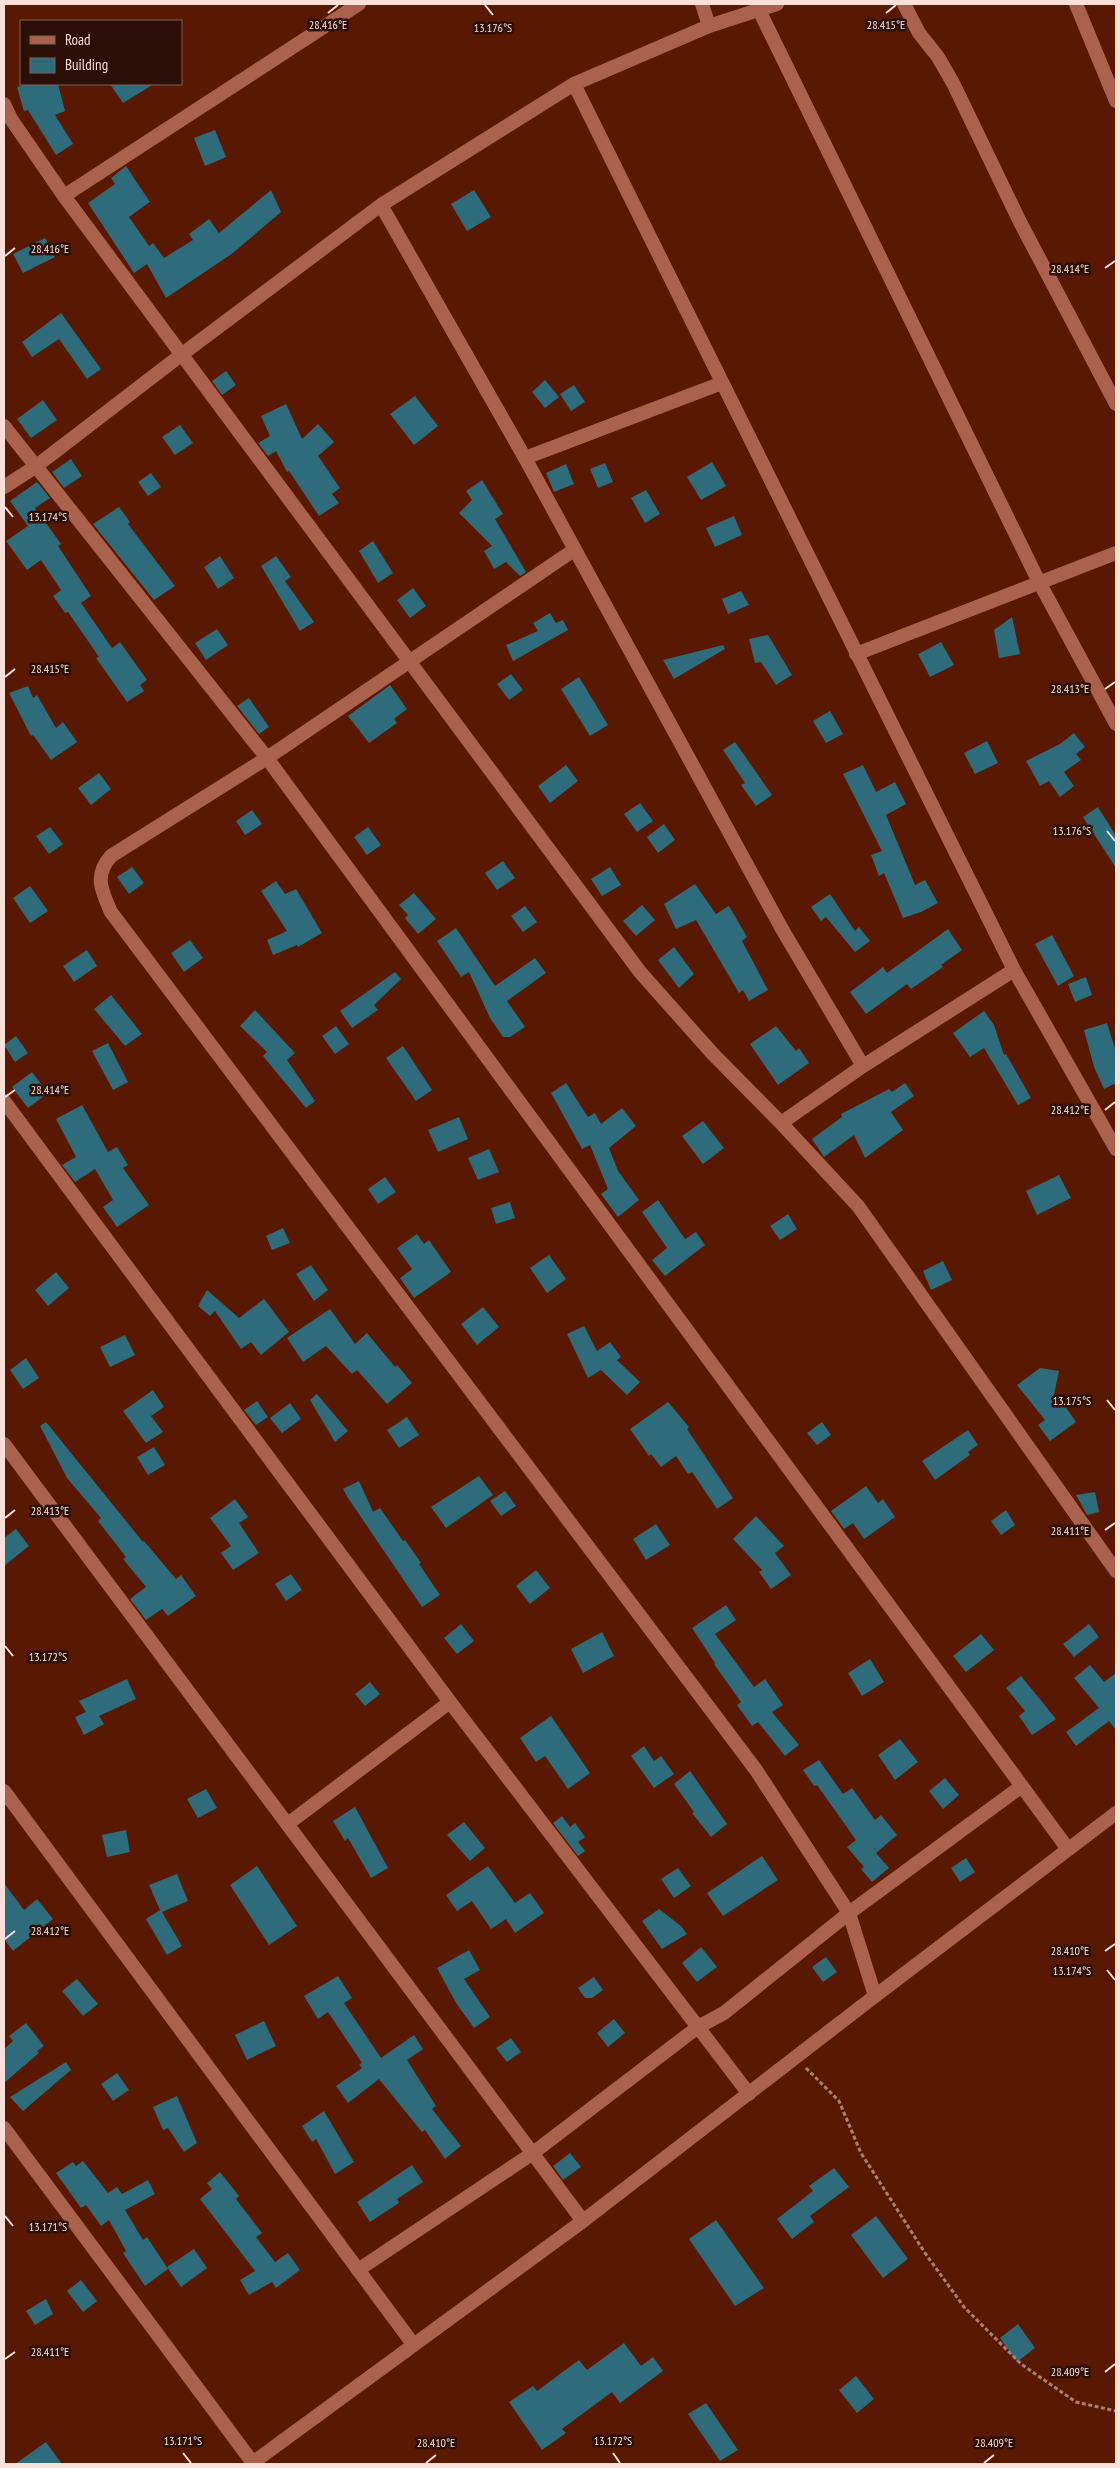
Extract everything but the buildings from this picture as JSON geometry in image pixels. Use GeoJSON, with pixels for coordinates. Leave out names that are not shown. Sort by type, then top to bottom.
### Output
{"type":"FeatureCollection","features":[{"type":"Feature","properties":{"kind":"street"},"geometry":{"type":"LineString","coordinates":[[64,196],[359,4]]}},
{"type":"Feature","properties":{"kind":"street"},"geometry":{"type":"LineString","coordinates":[[702,4],[709,26]]}},
{"type":"Feature","properties":{"kind":"street"},"geometry":{"type":"LineString","coordinates":[[4,487],[35,468],[181,354],[381,205],[574,84],[709,26],[777,4]]}},
{"type":"Feature","properties":{"kind":"street"},"geometry":{"type":"LineString","coordinates":[[904,4],[919,33],[938,57],[953,83],[1020,222],[1116,404]]}},
{"type":"Feature","properties":{"kind":"street"},"geometry":{"type":"LineString","coordinates":[[1076,4],[1116,101]]}},
{"type":"Feature","properties":{"kind":"street"},"geometry":{"type":"LineString","coordinates":[[759,10],[1039,582],[1116,724]]}},
{"type":"Feature","properties":{"kind":"street"},"geometry":{"type":"LineString","coordinates":[[574,84],[1014,970],[1116,1149]]}},
{"type":"Feature","properties":{"kind":"street"},"geometry":{"type":"LineString","coordinates":[[4,104],[11,118],[64,196],[408,662],[640,972],[712,1053],[781,1123],[858,1206],[1116,1570]]}},
{"type":"Feature","properties":{"kind":"street"},"geometry":{"type":"LineString","coordinates":[[381,205],[525,458],[782,929],[863,1066]]}},
{"type":"Feature","properties":{"kind":"street"},"geometry":{"type":"LineString","coordinates":[[525,458],[722,383]]}},
{"type":"Feature","properties":{"kind":"street"},"geometry":{"type":"LineString","coordinates":[[4,426],[35,468],[267,758],[1068,1849]]}},
{"type":"Feature","properties":{"kind":"street"},"geometry":{"type":"LineString","coordinates":[[574,550],[267,758],[111,856],[102,866],[100,882],[111,912],[756,1770],[849,1913],[875,1996]]}},
{"type":"Feature","properties":{"kind":"street"},"geometry":{"type":"LineString","coordinates":[[856,654],[1116,553]]}},
{"type":"Feature","properties":{"kind":"street"},"geometry":{"type":"LineString","coordinates":[[781,1123],[863,1066],[1014,970]]}},
{"type":"Feature","properties":{"kind":"street"},"geometry":{"type":"LineString","coordinates":[[4,1101],[450,1702],[748,2094]]}},
{"type":"Feature","properties":{"kind":"street"},"geometry":{"type":"LineString","coordinates":[[4,1444],[583,2221]]}},
{"type":"Feature","properties":{"kind":"street"},"geometry":{"type":"LineString","coordinates":[[288,1823],[450,1702]]}},
{"type":"Feature","properties":{"kind":"street"},"geometry":{"type":"LineString","coordinates":[[358,2270],[533,2153],[698,2027],[724,2013],[849,1913],[1022,1786]]}},
{"type":"Feature","properties":{"kind":"street"},"geometry":{"type":"LineString","coordinates":[[4,1791],[413,2344]]}},
{"type":"Feature","properties":{"kind":"street"},"geometry":{"type":"LineString","coordinates":[[4,2128],[252,2464],[583,2221],[1116,1813]]}},
{"type":"Feature","properties":{"kind":"path"},"geometry":{"type":"LineString","coordinates":[[796,2057],[839,2101],[861,2152],[925,2253],[964,2308],[1021,2364],[1076,2402],[1116,2410]]}}]}
